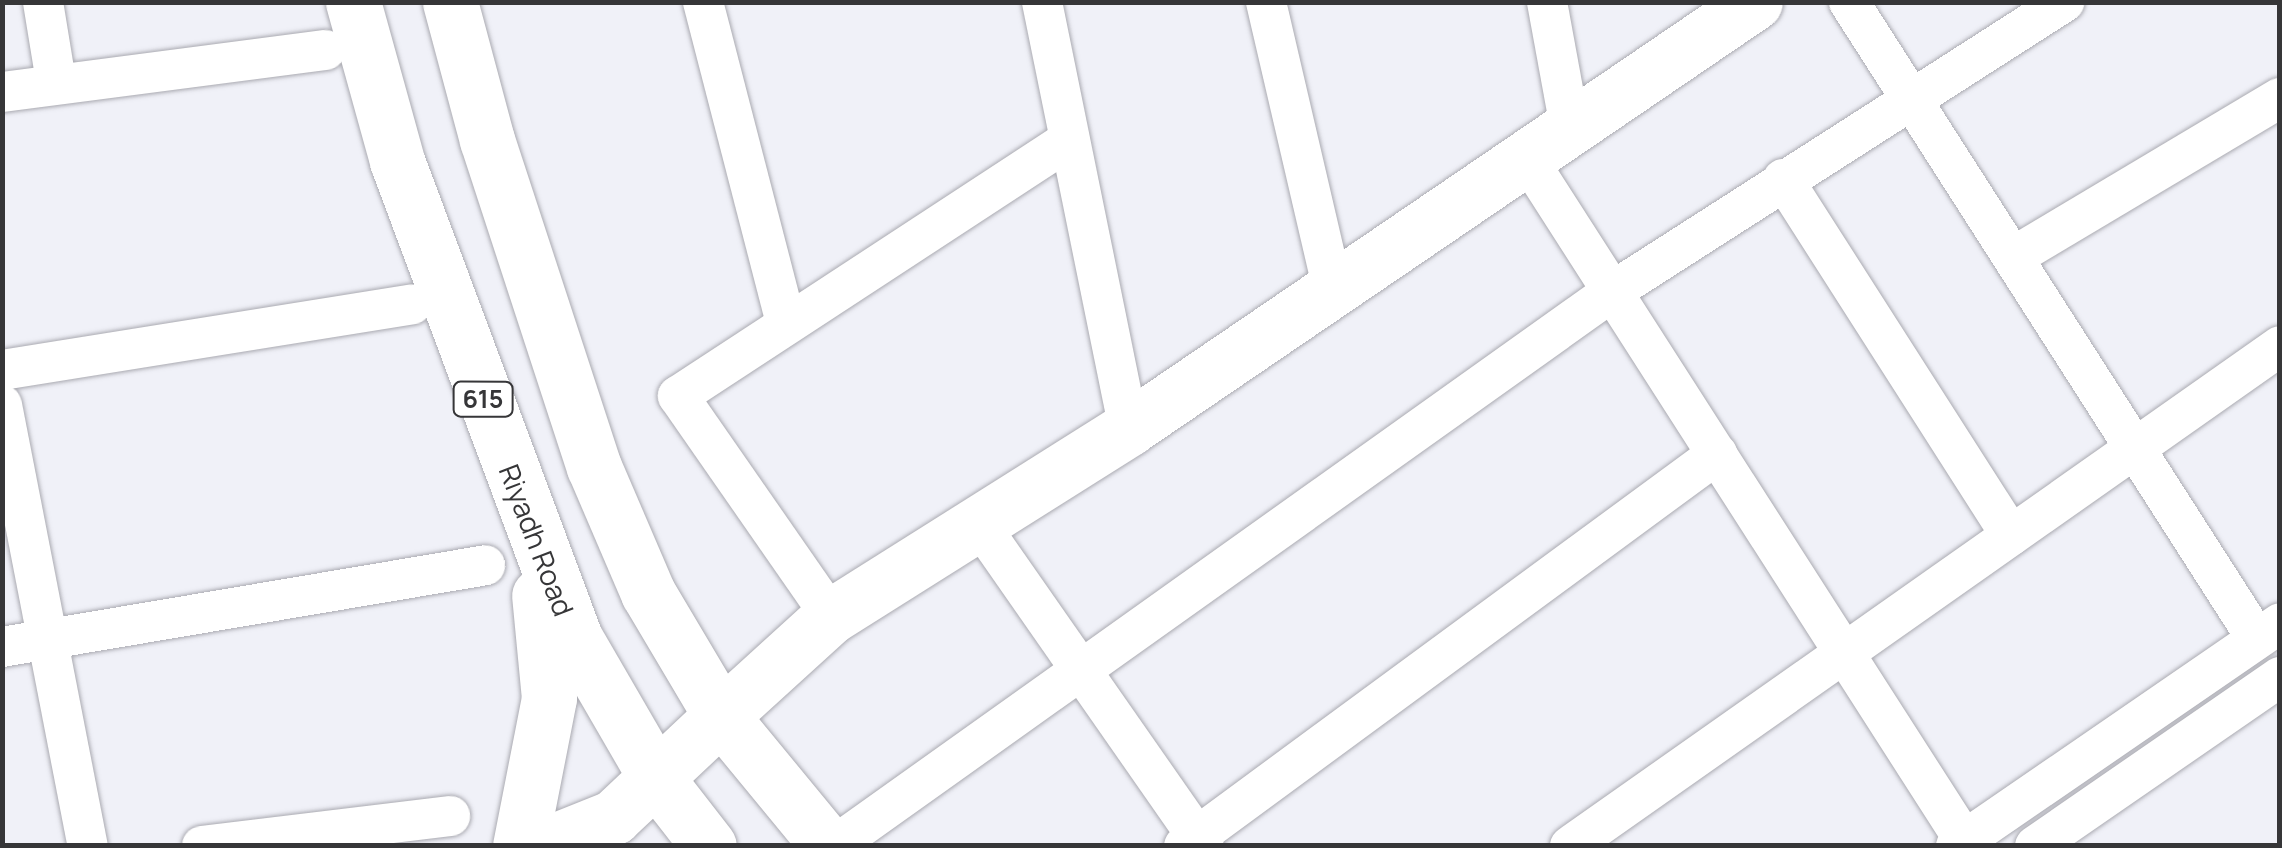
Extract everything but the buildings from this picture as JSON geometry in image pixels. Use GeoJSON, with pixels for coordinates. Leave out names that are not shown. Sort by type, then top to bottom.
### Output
{"type":"FeatureCollection","features":[{"type":"Feature","properties":{"kind":"main road","name":"Riyadh Road"},"geometry":{"type":"LineString","coordinates":[[352,2],[397,161],[575,638],[656,778],[709,846]]}},
{"type":"Feature","properties":{"kind":"main road"},"geometry":{"type":"LineString","coordinates":[[450,2],[487,140],[594,466],[648,594],[722,716],[831,846]]}},
{"type":"Feature","properties":{"kind":"main road"},"geometry":{"type":"LineString","coordinates":[[542,846],[608,832],[656,778],[831,616],[1129,428],[1332,286],[1755,2]]}},
{"type":"Feature","properties":{"kind":"main road"},"geometry":{"type":"LineString","coordinates":[[517,489],[540,597],[549,698],[520,846]]}},
{"type":"Feature","properties":{"kind":"street"},"geometry":{"type":"LineString","coordinates":[[43,2],[56,81]]}},
{"type":"Feature","properties":{"kind":"street"},"geometry":{"type":"LineString","coordinates":[[703,2],[786,323]]}},
{"type":"Feature","properties":{"kind":"street"},"geometry":{"type":"LineString","coordinates":[[1042,2],[1129,428]]}},
{"type":"Feature","properties":{"kind":"street"},"geometry":{"type":"LineString","coordinates":[[1266,2],[1332,286]]}},
{"type":"Feature","properties":{"kind":"street"},"geometry":{"type":"LineString","coordinates":[[1547,2],[1570,127]]}},
{"type":"Feature","properties":{"kind":"street"},"geometry":{"type":"LineString","coordinates":[[1526,158],[1963,844],[2268,631],[2135,448],[1849,2]]}},
{"type":"Feature","properties":{"kind":"street"},"geometry":{"type":"LineString","coordinates":[[831,846],[1079,666],[1613,292],[1909,96],[2064,2]]}},
{"type":"Feature","properties":{"kind":"street"},"geometry":{"type":"LineString","coordinates":[[2,92],[56,81],[325,50]]}},
{"type":"Feature","properties":{"kind":"street"},"geometry":{"type":"LineString","coordinates":[[2012,257],[2280,98]]}},
{"type":"Feature","properties":{"kind":"street"},"geometry":{"type":"LineString","coordinates":[[831,616],[678,396],[1069,140]]}},
{"type":"Feature","properties":{"kind":"street"},"geometry":{"type":"LineString","coordinates":[[1783,179],[2011,535]]}},
{"type":"Feature","properties":{"kind":"street"},"geometry":{"type":"LineString","coordinates":[[2,370],[412,304]]}},
{"type":"Feature","properties":{"kind":"street"},"geometry":{"type":"LineString","coordinates":[[1570,846],[2280,346]]}},
{"type":"Feature","properties":{"kind":"street"},"geometry":{"type":"LineString","coordinates":[[2,405],[88,846]]}},
{"type":"Feature","properties":{"kind":"street"},"geometry":{"type":"LineString","coordinates":[[978,521],[1195,842],[1717,454]]}},
{"type":"Feature","properties":{"kind":"street"},"geometry":{"type":"LineString","coordinates":[[2,646],[485,564]]}},
{"type":"Feature","properties":{"kind":"street"},"geometry":{"type":"LineString","coordinates":[[2035,846],[2280,677]]}},
{"type":"Feature","properties":{"kind":"street"},"geometry":{"type":"LineString","coordinates":[[202,846],[450,816]]}}]}
